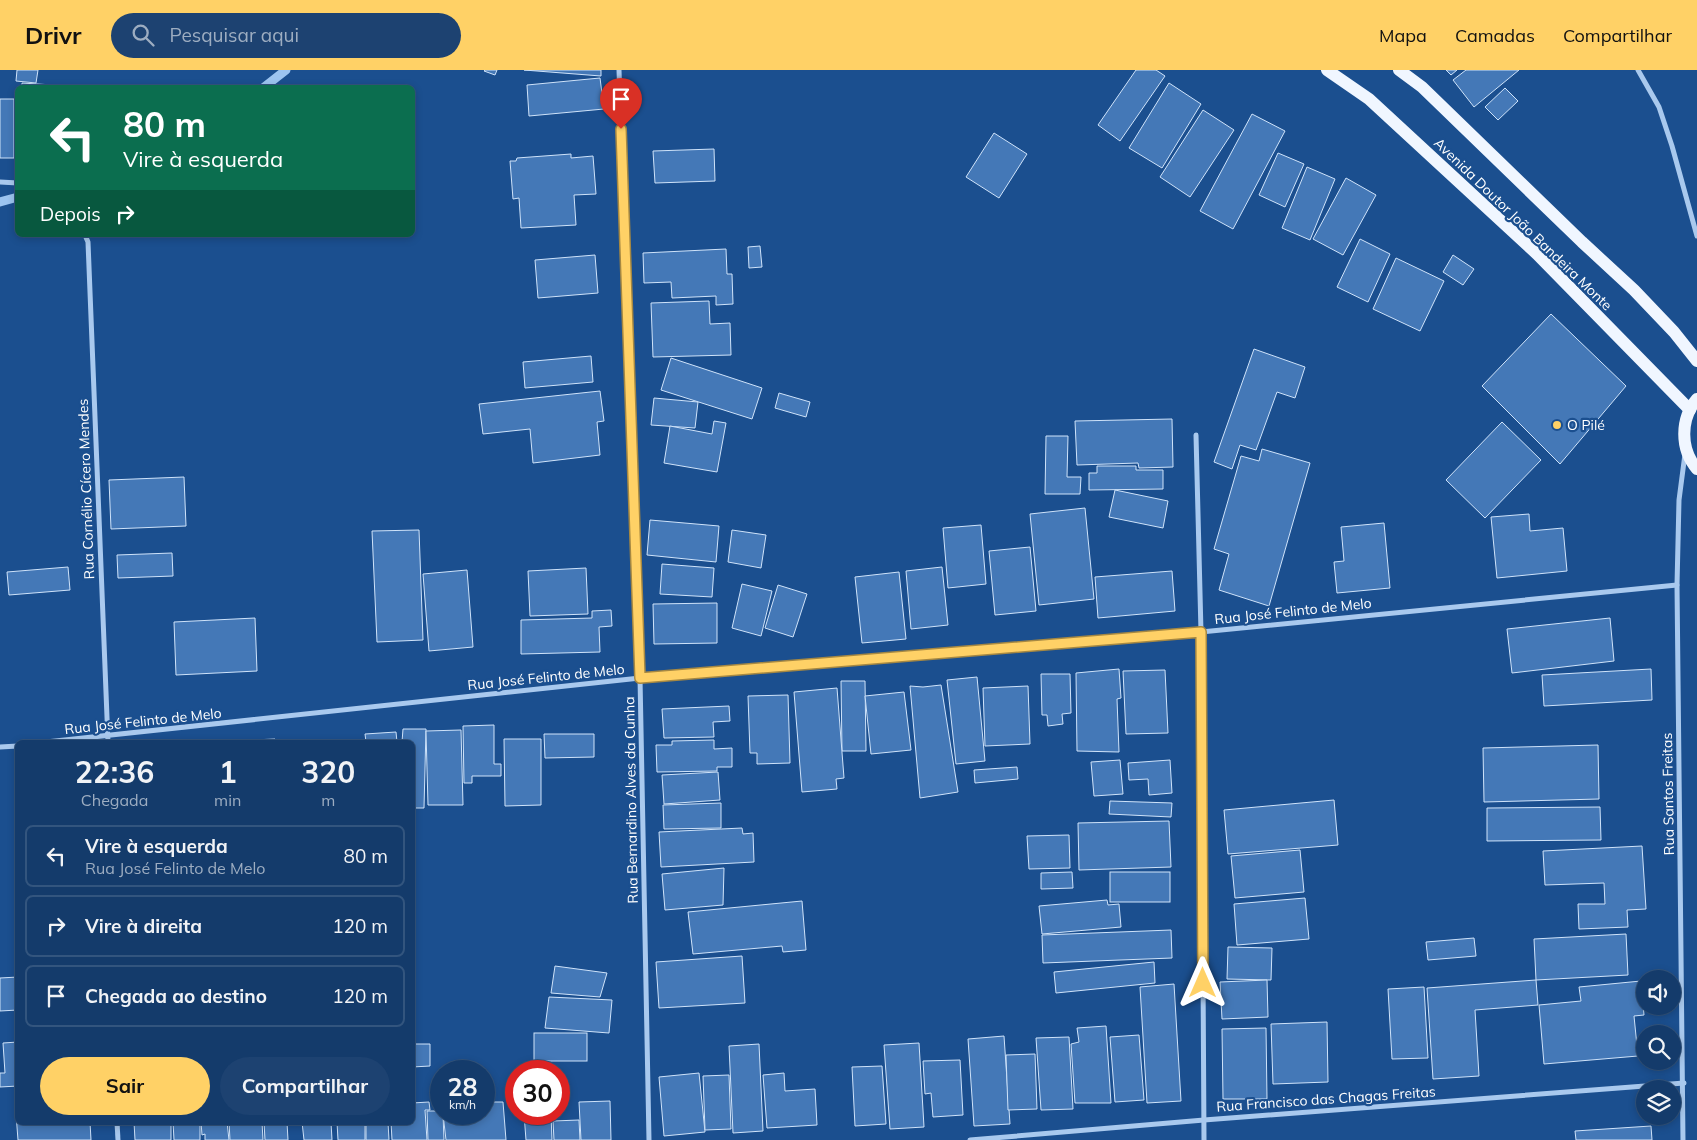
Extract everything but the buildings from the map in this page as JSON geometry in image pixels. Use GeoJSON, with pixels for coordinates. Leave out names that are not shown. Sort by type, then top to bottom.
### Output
{"type":"FeatureCollection","features":[{"type":"Feature","properties":{"kind":"main road","name":"Avenida Doutor João Bandeira Monte"},"geometry":{"type":"LineString","coordinates":[[1327,70],[1369,99],[1538,254],[1693,405]]}},
{"type":"Feature","properties":{"kind":"main road","name":"Avenida Doutor João Bandeira Monte"},"geometry":{"type":"LineString","coordinates":[[1399,70],[1422,87],[1634,290],[1674,332],[1697,361]]}},
{"type":"Feature","properties":{"kind":"main road"},"geometry":{"type":"LineString","coordinates":[[1693,405],[1686,418],[1684,433],[1686,448],[1697,469]]}},
{"type":"Feature","properties":{"kind":"street","name":"Rua Bernardino Alves da Cunha"},"geometry":{"type":"LineString","coordinates":[[619,70],[640,678],[649,1140]]}},
{"type":"Feature","properties":{"kind":"street"},"geometry":{"type":"LineString","coordinates":[[1638,70],[1659,108],[1667,130],[1697,236]]}},
{"type":"Feature","properties":{"kind":"street"},"geometry":{"type":"LineString","coordinates":[[0,182],[15,183]]}},
{"type":"Feature","properties":{"kind":"street","name":"Rua Cornélio Cícero Mendes"},"geometry":{"type":"LineString","coordinates":[[86,237],[88,242],[108,740]]}},
{"type":"Feature","properties":{"kind":"street"},"geometry":{"type":"LineString","coordinates":[[1196,435],[1201,632],[1204,1140]]}},
{"type":"Feature","properties":{"kind":"street","name":"Rua Santos Freitas"},"geometry":{"type":"LineString","coordinates":[[1683,1140],[1684,1083],[1677,584],[1679,500],[1686,448]]}},
{"type":"Feature","properties":{"kind":"street","name":"Rua José Felinto de Melo"},"geometry":{"type":"LineString","coordinates":[[67,740],[640,678],[1201,632],[1677,584]]}},
{"type":"Feature","properties":{"kind":"street"},"geometry":{"type":"LineString","coordinates":[[0,748],[15,746]]}},
{"type":"Feature","properties":{"kind":"street","name":"Rua Francisco das Chagas Freitas"},"geometry":{"type":"LineString","coordinates":[[970,1140],[1684,1083]]}},
{"type":"Feature","properties":{"kind":"street"},"geometry":{"type":"LineString","coordinates":[[117,1125],[118,1140]]}},
{"type":"Feature","properties":{"kind":"waterway"},"geometry":{"type":"LineString","coordinates":[[267,85],[286,70]]}},
{"type":"Feature","properties":{"kind":"waterway"},"geometry":{"type":"LineString","coordinates":[[0,202],[15,198]]}},
{"type":"Feature","properties":{"kind":"place","name":"O Pilé"},"geometry":{"type":"Point","coordinates":[1557,425]}},
{"type":"Feature","properties":{"kind":"route"},"geometry":{"type":"LineString","coordinates":[[621,129],[640,678],[1201,632],[1203,983]]}}]}
